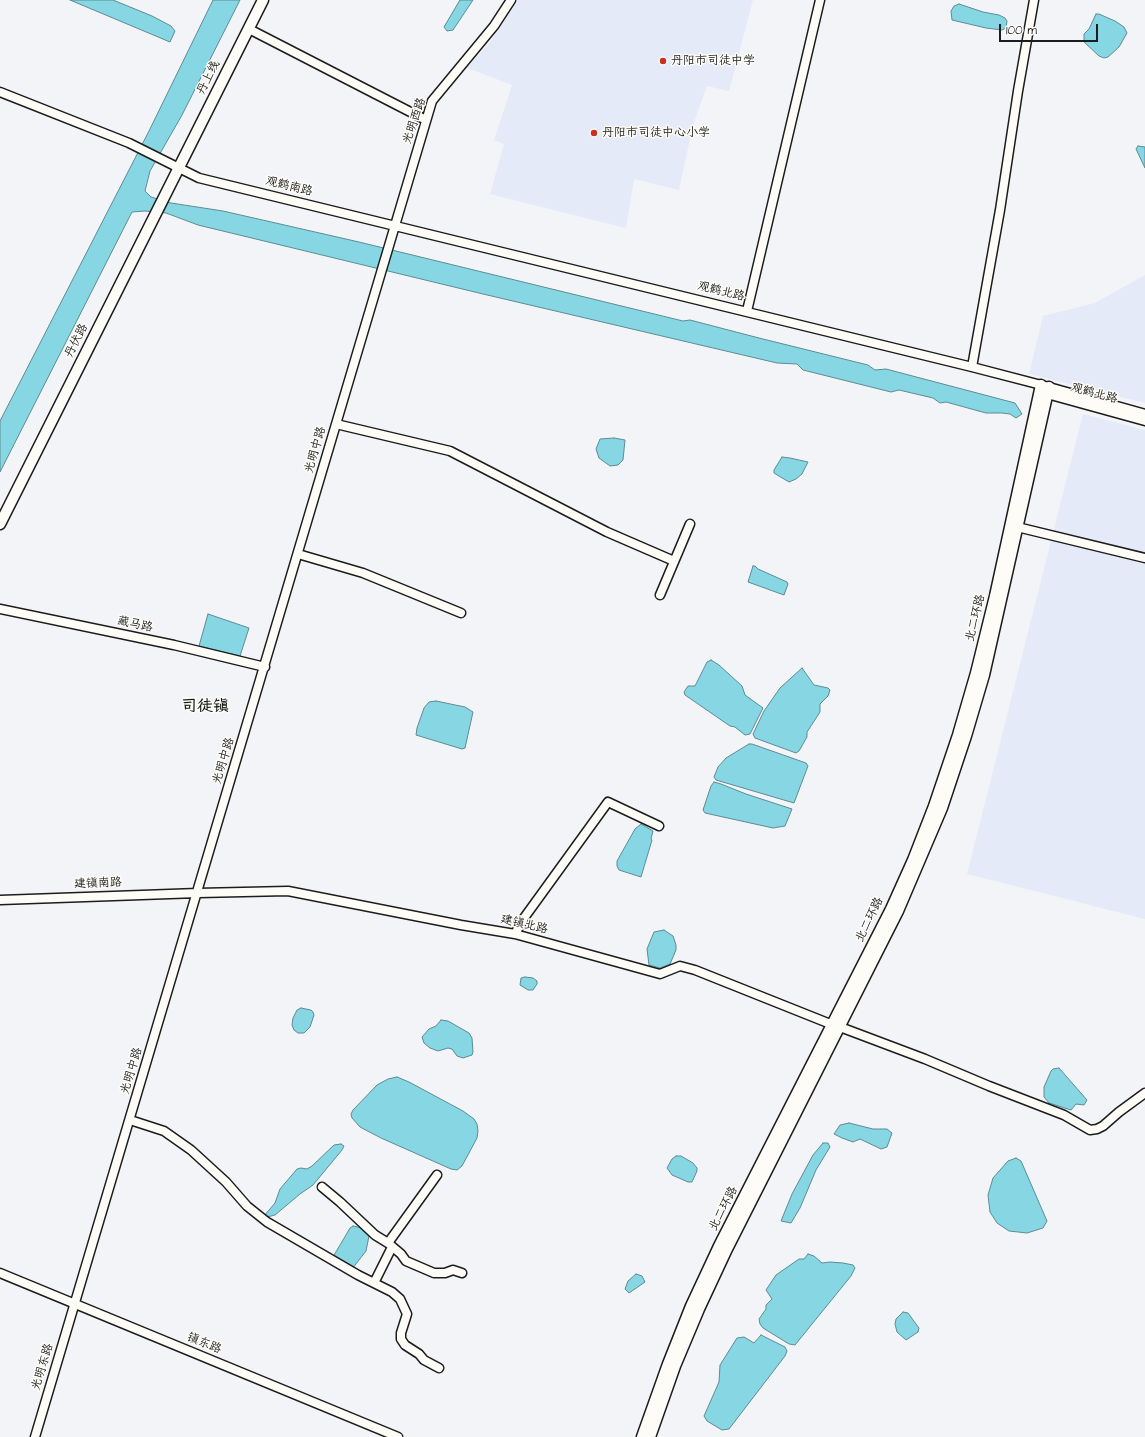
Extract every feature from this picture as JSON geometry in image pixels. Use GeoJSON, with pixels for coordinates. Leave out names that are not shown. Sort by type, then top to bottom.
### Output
{"type":"FeatureCollection","features":[{"type":"Feature","properties":{"kind":"main road","name":"丹上线"},"geometry":{"type":"LineString","coordinates":[[178,168],[263,0]]}},
{"type":"Feature","properties":{"kind":"main road","name":"丹伏路"},"geometry":{"type":"LineString","coordinates":[[0,524],[178,168]]}},
{"type":"Feature","properties":{"kind":"main road","name":"北二环路"},"geometry":{"type":"LineString","coordinates":[[650,1437],[675,1366],[726,1249],[836,1026],[891,909],[913,860],[934,806],[958,735],[976,673],[1014,526],[1046,388]]}},
{"type":"Feature","properties":{"kind":"main road","name":"北二环路"},"geometry":{"type":"LineString","coordinates":[[642,1437],[668,1364],[697,1293],[719,1246],[836,1026]]}},
{"type":"Feature","properties":{"kind":"street","name":"光明西路"},"geometry":{"type":"LineString","coordinates":[[395,225],[432,101],[494,26],[511,0]]}},
{"type":"Feature","properties":{"kind":"street"},"geometry":{"type":"LineString","coordinates":[[747,311],[820,0]]}},
{"type":"Feature","properties":{"kind":"street"},"geometry":{"type":"LineString","coordinates":[[972,367],[1000,210],[1018,91],[1034,0]]}},
{"type":"Feature","properties":{"kind":"street"},"geometry":{"type":"LineString","coordinates":[[249,29],[426,120]]}},
{"type":"Feature","properties":{"kind":"street","name":"观鹤南路"},"geometry":{"type":"LineString","coordinates":[[0,92],[133,145],[199,178],[395,225]]}},
{"type":"Feature","properties":{"kind":"street","name":"观鹤北路"},"geometry":{"type":"LineString","coordinates":[[395,225],[972,367],[1145,414]]}},
{"type":"Feature","properties":{"kind":"street","name":"光明中路"},"geometry":{"type":"LineString","coordinates":[[74,1303],[198,893],[395,225]]}},
{"type":"Feature","properties":{"kind":"street","name":"观鹤北路"},"geometry":{"type":"LineString","coordinates":[[1046,388],[1145,421]]}},
{"type":"Feature","properties":{"kind":"street"},"geometry":{"type":"LineString","coordinates":[[336,424],[450,451],[607,532],[674,561]]}},
{"type":"Feature","properties":{"kind":"street"},"geometry":{"type":"LineString","coordinates":[[660,595],[690,524]]}},
{"type":"Feature","properties":{"kind":"street"},"geometry":{"type":"LineString","coordinates":[[1014,526],[1145,558]]}},
{"type":"Feature","properties":{"kind":"street"},"geometry":{"type":"LineString","coordinates":[[298,554],[363,573],[461,613]]}},
{"type":"Feature","properties":{"kind":"street","name":"藏马路"},"geometry":{"type":"LineString","coordinates":[[0,609],[174,645],[265,667]]}},
{"type":"Feature","properties":{"kind":"street"},"geometry":{"type":"LineString","coordinates":[[515,934],[524,918],[608,802],[659,826]]}},
{"type":"Feature","properties":{"kind":"street","name":"建镇北路"},"geometry":{"type":"LineString","coordinates":[[198,893],[288,891],[453,924],[515,934],[660,974],[680,966],[695,970],[836,1026],[925,1059],[1064,1115],[1090,1130],[1103,1126],[1145,1093]]}},
{"type":"Feature","properties":{"kind":"street","name":"建镇南路"},"geometry":{"type":"LineString","coordinates":[[0,900],[198,893]]}},
{"type":"Feature","properties":{"kind":"street"},"geometry":{"type":"LineString","coordinates":[[130,1120],[164,1131],[191,1150],[226,1182],[247,1206],[267,1222],[392,1292],[400,1299],[407,1314],[401,1333],[405,1345],[419,1354],[424,1360],[439,1368]]}},
{"type":"Feature","properties":{"kind":"street"},"geometry":{"type":"LineString","coordinates":[[374,1283],[390,1245],[436,1175]]}},
{"type":"Feature","properties":{"kind":"street"},"geometry":{"type":"LineString","coordinates":[[322,1187],[375,1235],[390,1245],[406,1261],[434,1273],[444,1273],[453,1270],[462,1273]]}},
{"type":"Feature","properties":{"kind":"street","name":"镇东路"},"geometry":{"type":"LineString","coordinates":[[0,1273],[398,1437]]}},
{"type":"Feature","properties":{"kind":"street","name":"光明东路"},"geometry":{"type":"LineString","coordinates":[[35,1437],[74,1303]]}},
{"type":"Feature","properties":{"kind":"shaded area"},"geometry":{"type":"Polygon","coordinates":[[[518,0],[753,0],[729,91],[707,86],[693,125],[679,190],[634,179],[626,228],[490,194],[504,144],[494,140],[512,85],[467,68],[490,42],[518,0]]]}},
{"type":"Feature","properties":{"kind":"shaded area"},"geometry":{"type":"Polygon","coordinates":[[[1145,275],[1145,403],[1029,374],[1043,316],[1095,303],[1145,275]]]}},
{"type":"Feature","properties":{"kind":"shaded area"},"geometry":{"type":"Polygon","coordinates":[[[1083,414],[1145,430],[1145,919],[967,874],[1083,414]]]}},
{"type":"Feature","properties":{"kind":"water"},"geometry":{"type":"Polygon","coordinates":[[[70,0],[113,0],[152,16],[171,26],[175,31],[170,42],[70,0]]]}},
{"type":"Feature","properties":{"kind":"water"},"geometry":{"type":"Polygon","coordinates":[[[213,0],[240,0],[182,115],[150,171],[145,191],[151,197],[171,203],[223,211],[359,242],[683,321],[690,320],[868,365],[875,370],[886,369],[1015,403],[1022,414],[1016,418],[1010,414],[986,413],[946,402],[940,403],[933,398],[899,390],[891,392],[803,370],[797,364],[777,363],[198,225],[166,213],[145,211],[132,212],[0,472],[0,421],[149,131],[213,0]]]}},
{"type":"Feature","properties":{"kind":"water"},"geometry":{"type":"Polygon","coordinates":[[[460,0],[473,0],[453,30],[447,31],[444,27],[460,0]]]}},
{"type":"Feature","properties":{"kind":"water"},"geometry":{"type":"Polygon","coordinates":[[[959,4],[1005,18],[1007,21],[1006,28],[1002,30],[986,28],[952,20],[951,11],[954,6],[959,4]]]}},
{"type":"Feature","properties":{"kind":"water"},"geometry":{"type":"Polygon","coordinates":[[[1096,14],[1115,21],[1124,27],[1127,33],[1119,47],[1108,57],[1104,58],[1099,56],[1084,42],[1084,34],[1089,29],[1096,14]]]}},
{"type":"Feature","properties":{"kind":"water"},"geometry":{"type":"Polygon","coordinates":[[[1138,146],[1145,147],[1145,168],[1136,149],[1138,146]]]}},
{"type":"Feature","properties":{"kind":"water"},"geometry":{"type":"Polygon","coordinates":[[[614,438],[625,440],[623,460],[618,465],[610,466],[599,458],[596,449],[600,439],[614,438]]]}},
{"type":"Feature","properties":{"kind":"water"},"geometry":{"type":"Polygon","coordinates":[[[782,457],[808,462],[802,474],[789,482],[774,473],[774,470],[782,457]]]}},
{"type":"Feature","properties":{"kind":"water"},"geometry":{"type":"Polygon","coordinates":[[[753,566],[787,582],[788,584],[784,595],[748,582],[753,566]]]}},
{"type":"Feature","properties":{"kind":"water"},"geometry":{"type":"Polygon","coordinates":[[[208,614],[249,628],[240,656],[199,646],[208,614]]]}},
{"type":"Feature","properties":{"kind":"water"},"geometry":{"type":"Polygon","coordinates":[[[711,660],[719,665],[742,686],[745,695],[763,708],[750,734],[745,735],[735,727],[730,726],[685,695],[684,692],[688,686],[695,686],[707,662],[711,660]]]}},
{"type":"Feature","properties":{"kind":"water"},"geometry":{"type":"Polygon","coordinates":[[[802,668],[814,685],[828,688],[830,690],[828,696],[820,704],[820,712],[807,732],[807,737],[799,751],[796,753],[755,738],[753,734],[764,711],[780,688],[802,668]]]}},
{"type":"Feature","properties":{"kind":"water"},"geometry":{"type":"Polygon","coordinates":[[[436,701],[465,707],[473,712],[465,748],[462,749],[416,735],[424,708],[429,702],[436,701]]]}},
{"type":"Feature","properties":{"kind":"water"},"geometry":{"type":"Polygon","coordinates":[[[749,744],[806,763],[808,766],[794,803],[716,780],[714,777],[718,767],[726,758],[749,744]]]}},
{"type":"Feature","properties":{"kind":"water"},"geometry":{"type":"Polygon","coordinates":[[[714,782],[792,809],[785,826],[773,828],[705,813],[703,810],[711,786],[714,782]]]}},
{"type":"Feature","properties":{"kind":"water"},"geometry":{"type":"Polygon","coordinates":[[[641,824],[653,831],[652,840],[641,877],[619,870],[617,861],[635,829],[641,824]]]}},
{"type":"Feature","properties":{"kind":"water"},"geometry":{"type":"Polygon","coordinates":[[[664,930],[673,936],[676,950],[670,964],[660,968],[649,965],[647,949],[654,932],[664,930]]]}},
{"type":"Feature","properties":{"kind":"water"},"geometry":{"type":"Polygon","coordinates":[[[521,978],[533,978],[537,981],[537,984],[533,990],[528,990],[520,985],[521,978]]]}},
{"type":"Feature","properties":{"kind":"water"},"geometry":{"type":"Polygon","coordinates":[[[301,1008],[311,1010],[314,1015],[310,1027],[304,1033],[298,1033],[294,1030],[292,1025],[293,1018],[297,1010],[301,1008]]]}},
{"type":"Feature","properties":{"kind":"water"},"geometry":{"type":"Polygon","coordinates":[[[441,1020],[448,1021],[469,1033],[472,1038],[472,1055],[463,1058],[457,1056],[452,1049],[448,1048],[438,1051],[430,1048],[424,1043],[422,1037],[429,1029],[436,1026],[441,1020]]]}},
{"type":"Feature","properties":{"kind":"water"},"geometry":{"type":"Polygon","coordinates":[[[1059,1068],[1087,1100],[1084,1105],[1076,1104],[1071,1110],[1049,1103],[1044,1097],[1044,1087],[1051,1071],[1059,1068]]]}},
{"type":"Feature","properties":{"kind":"water"},"geometry":{"type":"Polygon","coordinates":[[[397,1077],[463,1111],[474,1119],[477,1124],[477,1138],[462,1166],[457,1170],[451,1169],[381,1138],[360,1127],[352,1118],[351,1114],[353,1110],[377,1085],[388,1079],[397,1077]]]}},
{"type":"Feature","properties":{"kind":"water"},"geometry":{"type":"Polygon","coordinates":[[[849,1123],[873,1129],[887,1129],[892,1133],[887,1147],[881,1149],[860,1139],[853,1142],[834,1134],[840,1125],[849,1123]]]}},
{"type":"Feature","properties":{"kind":"water"},"geometry":{"type":"Polygon","coordinates":[[[823,1143],[828,1143],[830,1147],[816,1170],[800,1208],[791,1223],[781,1221],[792,1194],[813,1155],[823,1143]]]}},
{"type":"Feature","properties":{"kind":"water"},"geometry":{"type":"Polygon","coordinates":[[[341,1144],[344,1146],[342,1150],[313,1185],[275,1215],[267,1217],[264,1216],[275,1203],[280,1189],[297,1169],[307,1169],[334,1145],[341,1144]]]}},
{"type":"Feature","properties":{"kind":"water"},"geometry":{"type":"Polygon","coordinates":[[[676,1156],[681,1156],[693,1163],[697,1168],[692,1182],[688,1182],[672,1175],[667,1168],[672,1159],[676,1156]]]}},
{"type":"Feature","properties":{"kind":"water"},"geometry":{"type":"Polygon","coordinates":[[[1016,1158],[1021,1161],[1047,1221],[1043,1228],[1027,1233],[1009,1231],[997,1223],[990,1212],[988,1195],[993,1178],[1008,1161],[1016,1158]]]}},
{"type":"Feature","properties":{"kind":"water"},"geometry":{"type":"Polygon","coordinates":[[[353,1226],[362,1228],[369,1236],[366,1251],[352,1269],[333,1257],[350,1228],[353,1226]]]}},
{"type":"Feature","properties":{"kind":"water"},"geometry":{"type":"Polygon","coordinates":[[[808,1254],[814,1256],[822,1263],[843,1263],[853,1265],[855,1268],[851,1276],[795,1345],[789,1344],[763,1328],[759,1319],[766,1309],[766,1305],[772,1299],[766,1290],[776,1275],[799,1259],[804,1259],[808,1254]]]}},
{"type":"Feature","properties":{"kind":"water"},"geometry":{"type":"Polygon","coordinates":[[[636,1274],[642,1276],[645,1282],[629,1293],[625,1289],[628,1281],[636,1274]]]}},
{"type":"Feature","properties":{"kind":"water"},"geometry":{"type":"Polygon","coordinates":[[[903,1312],[908,1313],[919,1328],[918,1332],[906,1340],[897,1332],[895,1324],[896,1319],[903,1312]]]}},
{"type":"Feature","properties":{"kind":"water"},"geometry":{"type":"Polygon","coordinates":[[[761,1335],[785,1347],[787,1351],[785,1356],[729,1429],[722,1430],[707,1421],[704,1416],[719,1382],[720,1365],[737,1338],[744,1337],[754,1343],[761,1335]]]}},
{"type":"Feature","properties":{"kind":"place","name":"丹阳市司徒中学"},"geometry":{"type":"Point","coordinates":[663,61]}},
{"type":"Feature","properties":{"kind":"place","name":"丹阳市司徒中心小学"},"geometry":{"type":"Point","coordinates":[594,133]}},
{"type":"Feature","properties":{"kind":"district","name":"司徒镇"},"geometry":{"type":"Point","coordinates":[205,708]}}]}
